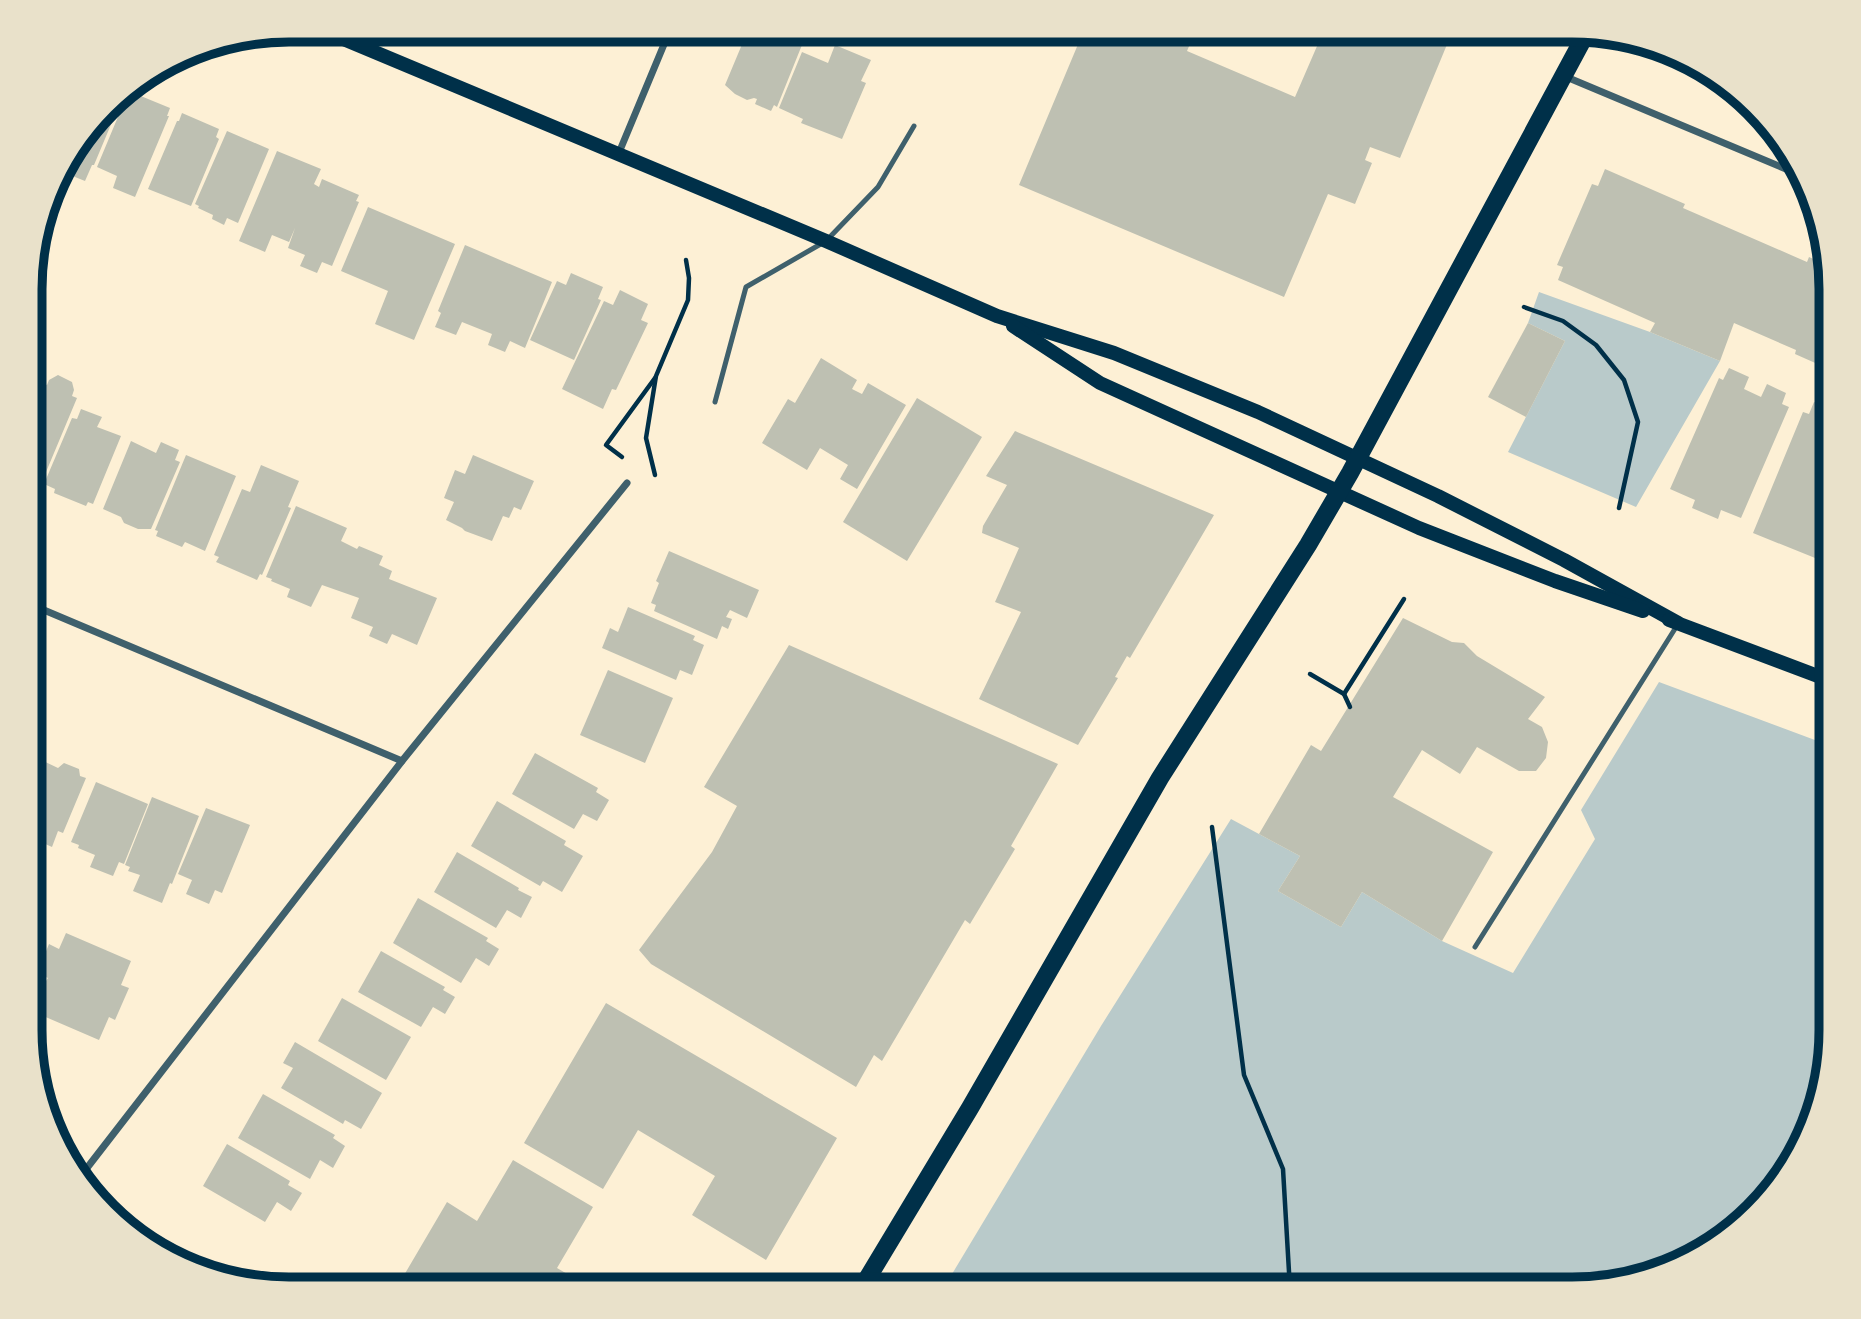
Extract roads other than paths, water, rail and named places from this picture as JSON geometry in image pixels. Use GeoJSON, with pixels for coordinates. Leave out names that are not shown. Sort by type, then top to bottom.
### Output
{"type":"FeatureCollection","features":[{"type":"Feature","properties":{"kind":"main road"},"geometry":{"type":"LineString","coordinates":[[350,42],[826,241],[997,316],[1126,358],[1258,412],[1438,496],[1564,559],[1678,623]]}},
{"type":"Feature","properties":{"kind":"main road"},"geometry":{"type":"LineString","coordinates":[[869,1276],[970,1108],[1160,778],[1308,544],[1358,459],[1581,43]]}},
{"type":"Feature","properties":{"kind":"main road"},"geometry":{"type":"LineString","coordinates":[[997,316],[1100,383],[1419,528],[1555,581],[1678,623],[1819,676]]}},
{"type":"Feature","properties":{"kind":"street"},"geometry":{"type":"LineString","coordinates":[[618,155],[665,42]]}},
{"type":"Feature","properties":{"kind":"street"},"geometry":{"type":"LineString","coordinates":[[1564,76],[1788,170]]}},
{"type":"Feature","properties":{"kind":"street"},"geometry":{"type":"LineString","coordinates":[[86,1170],[402,761],[627,483]]}},
{"type":"Feature","properties":{"kind":"street"},"geometry":{"type":"LineString","coordinates":[[42,609],[402,761]]}},
{"type":"Feature","properties":{"kind":"lane"},"geometry":{"type":"LineString","coordinates":[[715,402],[746,287],[826,241],[878,187],[914,126]]}},
{"type":"Feature","properties":{"kind":"lane"},"geometry":{"type":"LineString","coordinates":[[1475,947],[1678,623]]}}]}
